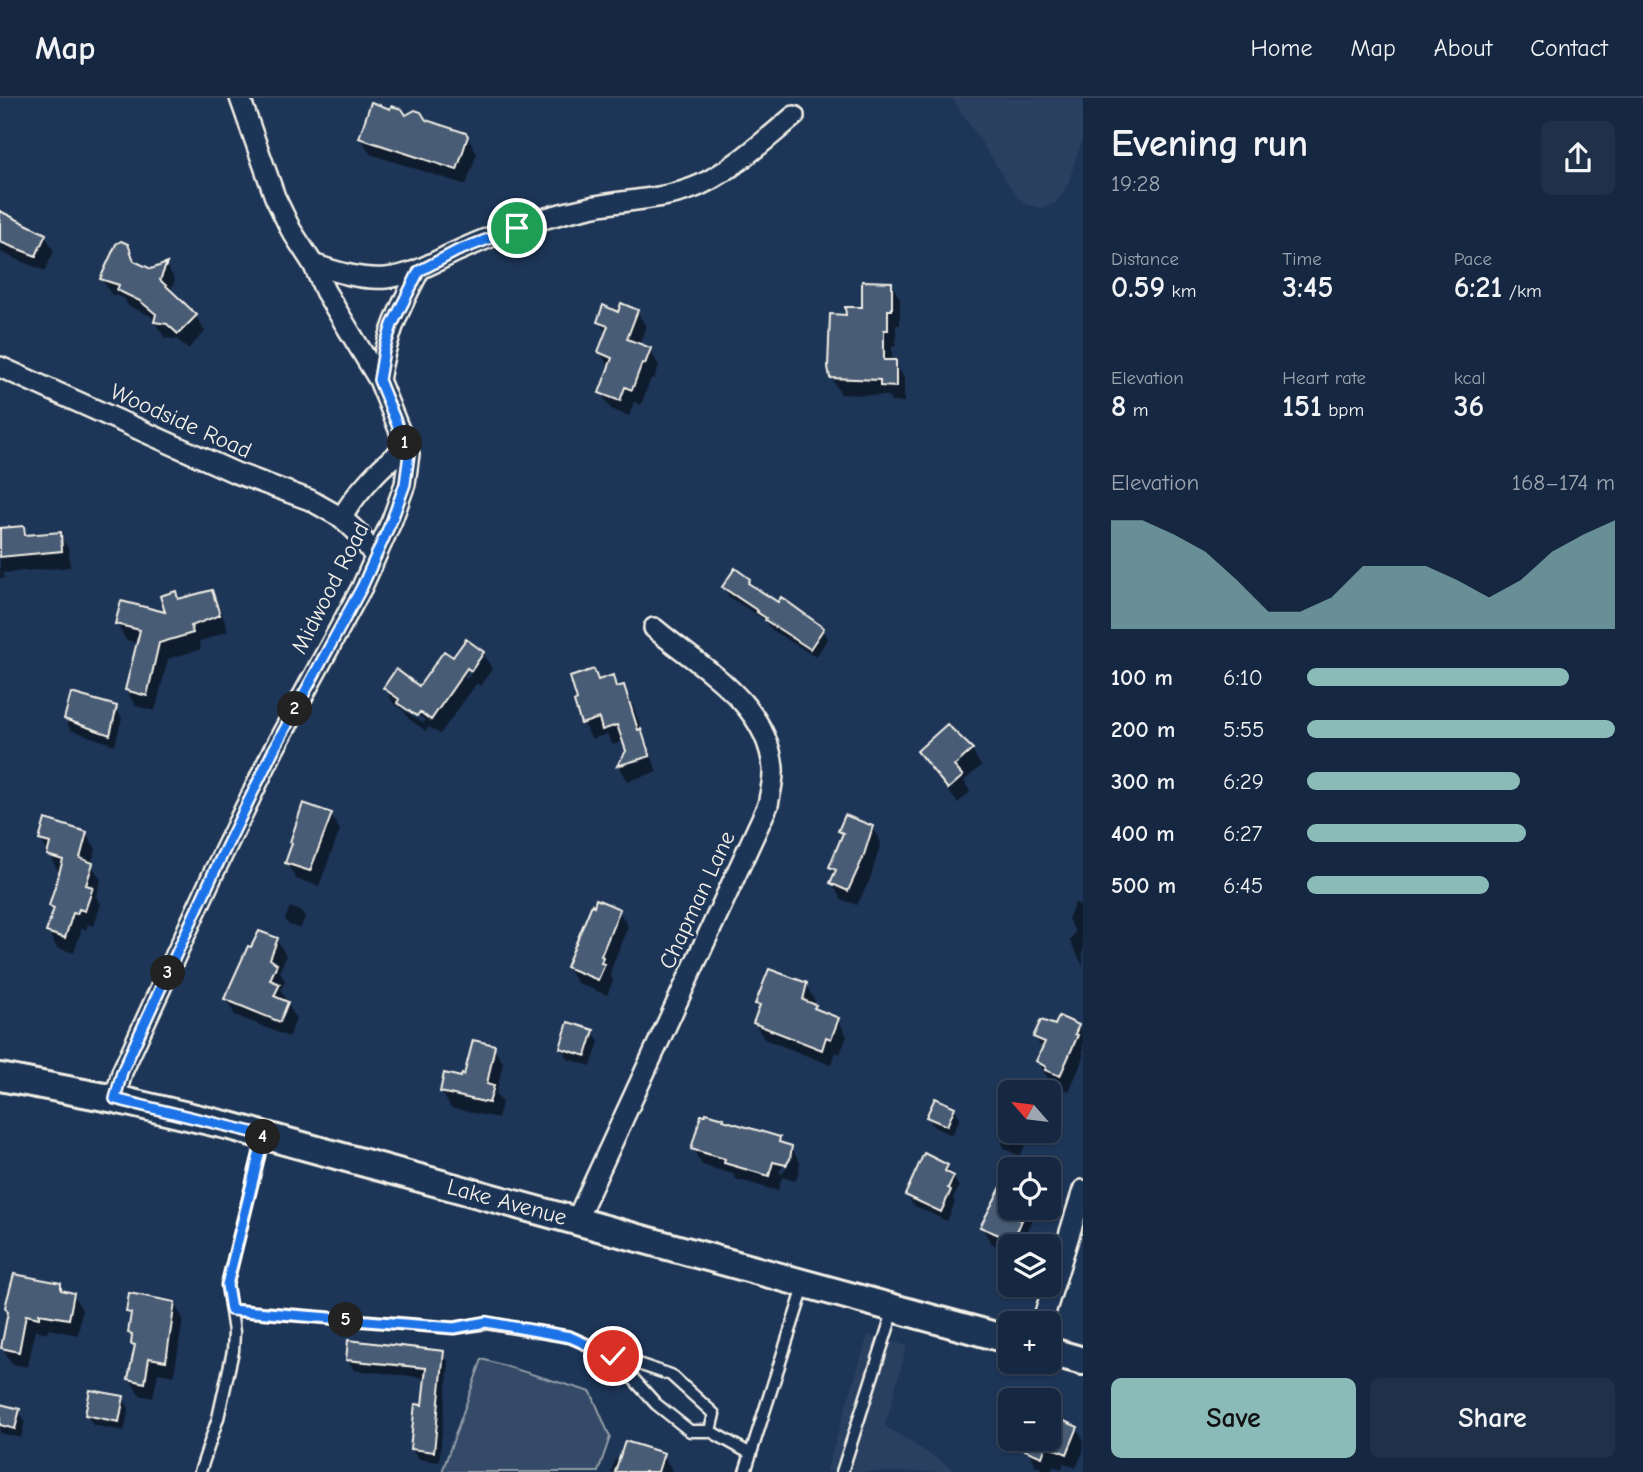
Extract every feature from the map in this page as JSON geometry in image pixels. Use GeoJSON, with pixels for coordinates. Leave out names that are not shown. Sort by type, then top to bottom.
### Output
{"type":"FeatureCollection","features":[{"type":"Feature","properties":{"kind":"main road","name":"Lake Avenue"},"geometry":{"type":"LineString","coordinates":[[0,1077],[115,1099],[264,1135],[998,1337]]}},
{"type":"Feature","properties":{"kind":"main road"},"geometry":{"type":"LineString","coordinates":[[1061,1355],[1083,1361]]}},
{"type":"Feature","properties":{"kind":"street","name":"Midwood Road"},"geometry":{"type":"LineString","coordinates":[[115,1099],[122,1072],[214,872],[274,749],[341,628],[375,557],[405,484],[409,454],[379,380],[325,291],[275,197],[240,98]]}},
{"type":"Feature","properties":{"kind":"street"},"geometry":{"type":"LineString","coordinates":[[313,264],[342,273],[386,278],[419,271],[457,251],[505,231],[585,208],[664,195],[699,186],[728,169],[794,116]]}},
{"type":"Feature","properties":{"kind":"street"},"geometry":{"type":"LineString","coordinates":[[379,380],[392,325],[419,271]]}},
{"type":"Feature","properties":{"kind":"street","name":"Woodside Road"},"geometry":{"type":"LineString","coordinates":[[0,367],[236,473],[310,500],[342,518],[359,534],[375,557]]}},
{"type":"Feature","properties":{"kind":"street"},"geometry":{"type":"LineString","coordinates":[[342,518],[386,463],[407,448]]}},
{"type":"Feature","properties":{"kind":"street","name":"Chapman Lane"},"geometry":{"type":"LineString","coordinates":[[576,1221],[768,805],[773,779],[773,767],[760,725],[745,704],[654,628]]}},
{"type":"Feature","properties":{"kind":"street"},"geometry":{"type":"LineString","coordinates":[[1046,1311],[1083,1190]]}},
{"type":"Feature","properties":{"kind":"lane"},"geometry":{"type":"LineString","coordinates":[[200,1472],[218,1418],[233,1351],[234,1332],[227,1285],[264,1135]]}},
{"type":"Feature","properties":{"kind":"lane"},"geometry":{"type":"LineString","coordinates":[[746,1472],[805,1284]]}},
{"type":"Feature","properties":{"kind":"lane"},"geometry":{"type":"LineString","coordinates":[[842,1472],[894,1308]]}},
{"type":"Feature","properties":{"kind":"lane"},"geometry":{"type":"LineString","coordinates":[[231,1310],[454,1328],[486,1322],[570,1337],[613,1356],[671,1375],[714,1414],[710,1431]]}},
{"type":"Feature","properties":{"kind":"lane"},"geometry":{"type":"LineString","coordinates":[[613,1356],[656,1404],[690,1431],[710,1431],[751,1454]]}},
{"type":"Feature","properties":{"kind":"shaded area"},"geometry":{"type":"Polygon","coordinates":[[[952,98],[1083,98],[1083,137],[1068,184],[1056,203],[1041,208],[1025,204],[1015,194],[952,98]]]}},
{"type":"Feature","properties":{"kind":"shaded area"},"geometry":{"type":"Polygon","coordinates":[[[868,1335],[907,1346],[885,1426],[958,1472],[826,1472],[868,1335]]]}},
{"type":"Feature","properties":{"kind":"shaded area"},"geometry":{"type":"Polygon","coordinates":[[[482,1359],[591,1392],[610,1437],[598,1472],[442,1472],[482,1359]]]}},
{"type":"Feature","properties":{"kind":"building"},"geometry":{"type":"Polygon","coordinates":[[[371,102],[390,109],[391,106],[402,109],[406,115],[415,110],[421,112],[426,120],[466,133],[468,136],[457,170],[359,138],[371,102]]]}},
{"type":"Feature","properties":{"kind":"building"},"geometry":{"type":"Polygon","coordinates":[[[0,211],[46,234],[36,256],[0,242],[0,211]]]}},
{"type":"Feature","properties":{"kind":"building"},"geometry":{"type":"Polygon","coordinates":[[[121,241],[128,244],[134,261],[151,269],[167,263],[160,280],[197,315],[178,334],[167,324],[154,322],[156,314],[140,301],[117,290],[119,285],[100,279],[116,244],[121,241]]]}},
{"type":"Feature","properties":{"kind":"building"},"geometry":{"type":"Polygon","coordinates":[[[862,281],[892,282],[892,310],[888,310],[888,330],[884,330],[884,360],[896,360],[896,387],[880,386],[880,380],[830,378],[830,314],[846,315],[845,307],[862,307],[862,281]]]}},
{"type":"Feature","properties":{"kind":"building"},"geometry":{"type":"Polygon","coordinates":[[[621,303],[638,310],[627,339],[651,348],[632,390],[625,387],[620,401],[599,393],[612,358],[598,352],[608,326],[597,322],[603,305],[618,312],[621,303]]]}},
{"type":"Feature","properties":{"kind":"building"},"geometry":{"type":"Polygon","coordinates":[[[24,526],[25,535],[61,532],[62,551],[0,557],[0,528],[24,526]]]}},
{"type":"Feature","properties":{"kind":"building"},"geometry":{"type":"Polygon","coordinates":[[[735,568],[750,579],[748,583],[778,602],[781,597],[824,628],[810,649],[765,620],[758,611],[722,587],[735,568]]]}},
{"type":"Feature","properties":{"kind":"building"},"geometry":{"type":"Polygon","coordinates":[[[212,590],[220,615],[191,626],[193,633],[159,643],[147,696],[125,690],[140,630],[115,624],[121,601],[165,612],[160,596],[176,591],[178,599],[212,590]]]}},
{"type":"Feature","properties":{"kind":"building"},"geometry":{"type":"Polygon","coordinates":[[[466,639],[484,652],[471,671],[467,668],[431,720],[420,712],[417,716],[397,703],[399,699],[383,688],[396,669],[419,686],[444,651],[453,657],[466,639]]]}},
{"type":"Feature","properties":{"kind":"building"},"geometry":{"type":"Polygon","coordinates":[[[594,669],[598,680],[613,675],[616,687],[624,685],[638,730],[641,729],[650,756],[617,766],[626,751],[617,725],[602,730],[599,718],[581,724],[570,677],[594,669]]]}},
{"type":"Feature","properties":{"kind":"building"},"geometry":{"type":"Polygon","coordinates":[[[71,693],[117,706],[110,735],[64,719],[71,693]]]}},
{"type":"Feature","properties":{"kind":"building"},"geometry":{"type":"Polygon","coordinates":[[[947,724],[973,749],[954,766],[963,776],[948,789],[917,751],[947,724]]]}},
{"type":"Feature","properties":{"kind":"building"},"geometry":{"type":"Polygon","coordinates":[[[303,803],[332,813],[310,871],[285,863],[303,803]]]}},
{"type":"Feature","properties":{"kind":"building"},"geometry":{"type":"Polygon","coordinates":[[[845,815],[873,826],[863,858],[848,891],[830,883],[836,870],[829,867],[843,833],[838,831],[845,815]]]}},
{"type":"Feature","properties":{"kind":"building"},"geometry":{"type":"Polygon","coordinates":[[[45,819],[87,832],[80,858],[93,863],[86,885],[93,887],[85,911],[79,909],[77,914],[73,913],[65,938],[46,932],[54,908],[49,906],[63,860],[47,855],[50,843],[39,840],[45,819]]]}},
{"type":"Feature","properties":{"kind":"building"},"geometry":{"type":"Polygon","coordinates":[[[596,899],[620,909],[601,956],[601,963],[605,964],[598,980],[566,967],[596,899]]]}},
{"type":"Feature","properties":{"kind":"building"},"geometry":{"type":"Polygon","coordinates":[[[259,931],[278,938],[270,959],[277,964],[270,980],[280,984],[274,996],[288,1002],[280,1022],[224,999],[248,946],[251,947],[259,931]]]}},
{"type":"Feature","properties":{"kind":"building"},"geometry":{"type":"Polygon","coordinates":[[[769,969],[807,983],[803,1000],[816,1005],[814,1008],[839,1018],[831,1039],[826,1037],[822,1050],[753,1023],[760,1005],[755,1004],[769,969]]]}},
{"type":"Feature","properties":{"kind":"building"},"geometry":{"type":"Polygon","coordinates":[[[1059,1016],[1079,1025],[1075,1034],[1078,1035],[1060,1076],[1045,1070],[1046,1067],[1036,1061],[1045,1042],[1033,1037],[1041,1020],[1055,1025],[1059,1016]]]}},
{"type":"Feature","properties":{"kind":"building"},"geometry":{"type":"Polygon","coordinates":[[[568,1022],[594,1030],[586,1056],[560,1048],[568,1022]]]}},
{"type":"Feature","properties":{"kind":"building"},"geometry":{"type":"Polygon","coordinates":[[[473,1040],[495,1045],[487,1084],[494,1086],[489,1103],[440,1092],[444,1073],[461,1077],[464,1075],[473,1040]]]}},
{"type":"Feature","properties":{"kind":"building"},"geometry":{"type":"Polygon","coordinates":[[[935,1098],[955,1107],[947,1126],[926,1117],[935,1098]]]}},
{"type":"Feature","properties":{"kind":"building"},"geometry":{"type":"Polygon","coordinates":[[[706,1113],[780,1137],[779,1142],[792,1146],[790,1159],[786,1165],[773,1162],[769,1176],[724,1163],[725,1159],[691,1149],[701,1115],[706,1113]]]}},
{"type":"Feature","properties":{"kind":"building"},"geometry":{"type":"Polygon","coordinates":[[[924,1153],[948,1165],[945,1171],[954,1176],[941,1212],[905,1195],[924,1153]]]}},
{"type":"Feature","properties":{"kind":"building"},"geometry":{"type":"Polygon","coordinates":[[[998,1193],[998,1220],[1022,1220],[1016,1234],[998,1235],[980,1227],[998,1193]]]}},
{"type":"Feature","properties":{"kind":"building"},"geometry":{"type":"Polygon","coordinates":[[[14,1274],[61,1283],[61,1290],[74,1293],[69,1319],[39,1314],[39,1318],[26,1315],[19,1352],[1,1348],[8,1312],[5,1307],[14,1274]]]}},
{"type":"Feature","properties":{"kind":"building"},"geometry":{"type":"Polygon","coordinates":[[[129,1293],[175,1302],[166,1361],[149,1358],[145,1383],[128,1379],[135,1345],[131,1344],[132,1334],[128,1333],[131,1313],[126,1312],[129,1293]]]}},
{"type":"Feature","properties":{"kind":"building"},"geometry":{"type":"Polygon","coordinates":[[[348,1340],[444,1351],[434,1452],[410,1449],[415,1404],[422,1405],[426,1368],[346,1360],[348,1340]]]}},
{"type":"Feature","properties":{"kind":"building"},"geometry":{"type":"Polygon","coordinates":[[[90,1390],[124,1396],[119,1422],[85,1415],[90,1390]]]}},
{"type":"Feature","properties":{"kind":"building"},"geometry":{"type":"Polygon","coordinates":[[[0,1404],[20,1409],[15,1429],[0,1425],[0,1404]]]}},
{"type":"Feature","properties":{"kind":"building"},"geometry":{"type":"Polygon","coordinates":[[[1061,1420],[1078,1427],[1067,1454],[1060,1451],[1061,1420]]]}},
{"type":"Feature","properties":{"kind":"building"},"geometry":{"type":"Polygon","coordinates":[[[625,1441],[664,1453],[658,1472],[615,1472],[625,1441]]]}},
{"type":"Feature","properties":{"kind":"building"},"geometry":{"type":"Polygon","coordinates":[[[1027,1451],[1044,1451],[1042,1457],[1027,1451]]]}},
{"type":"Feature","properties":{"kind":"route"},"geometry":{"type":"LineString","coordinates":[[517,228],[457,251],[419,271],[392,325],[379,380],[409,454],[405,484],[362,587],[274,749],[214,872],[122,1072],[115,1099],[264,1135],[227,1285],[231,1310],[454,1328],[486,1322],[570,1337],[613,1356]]}}]}
